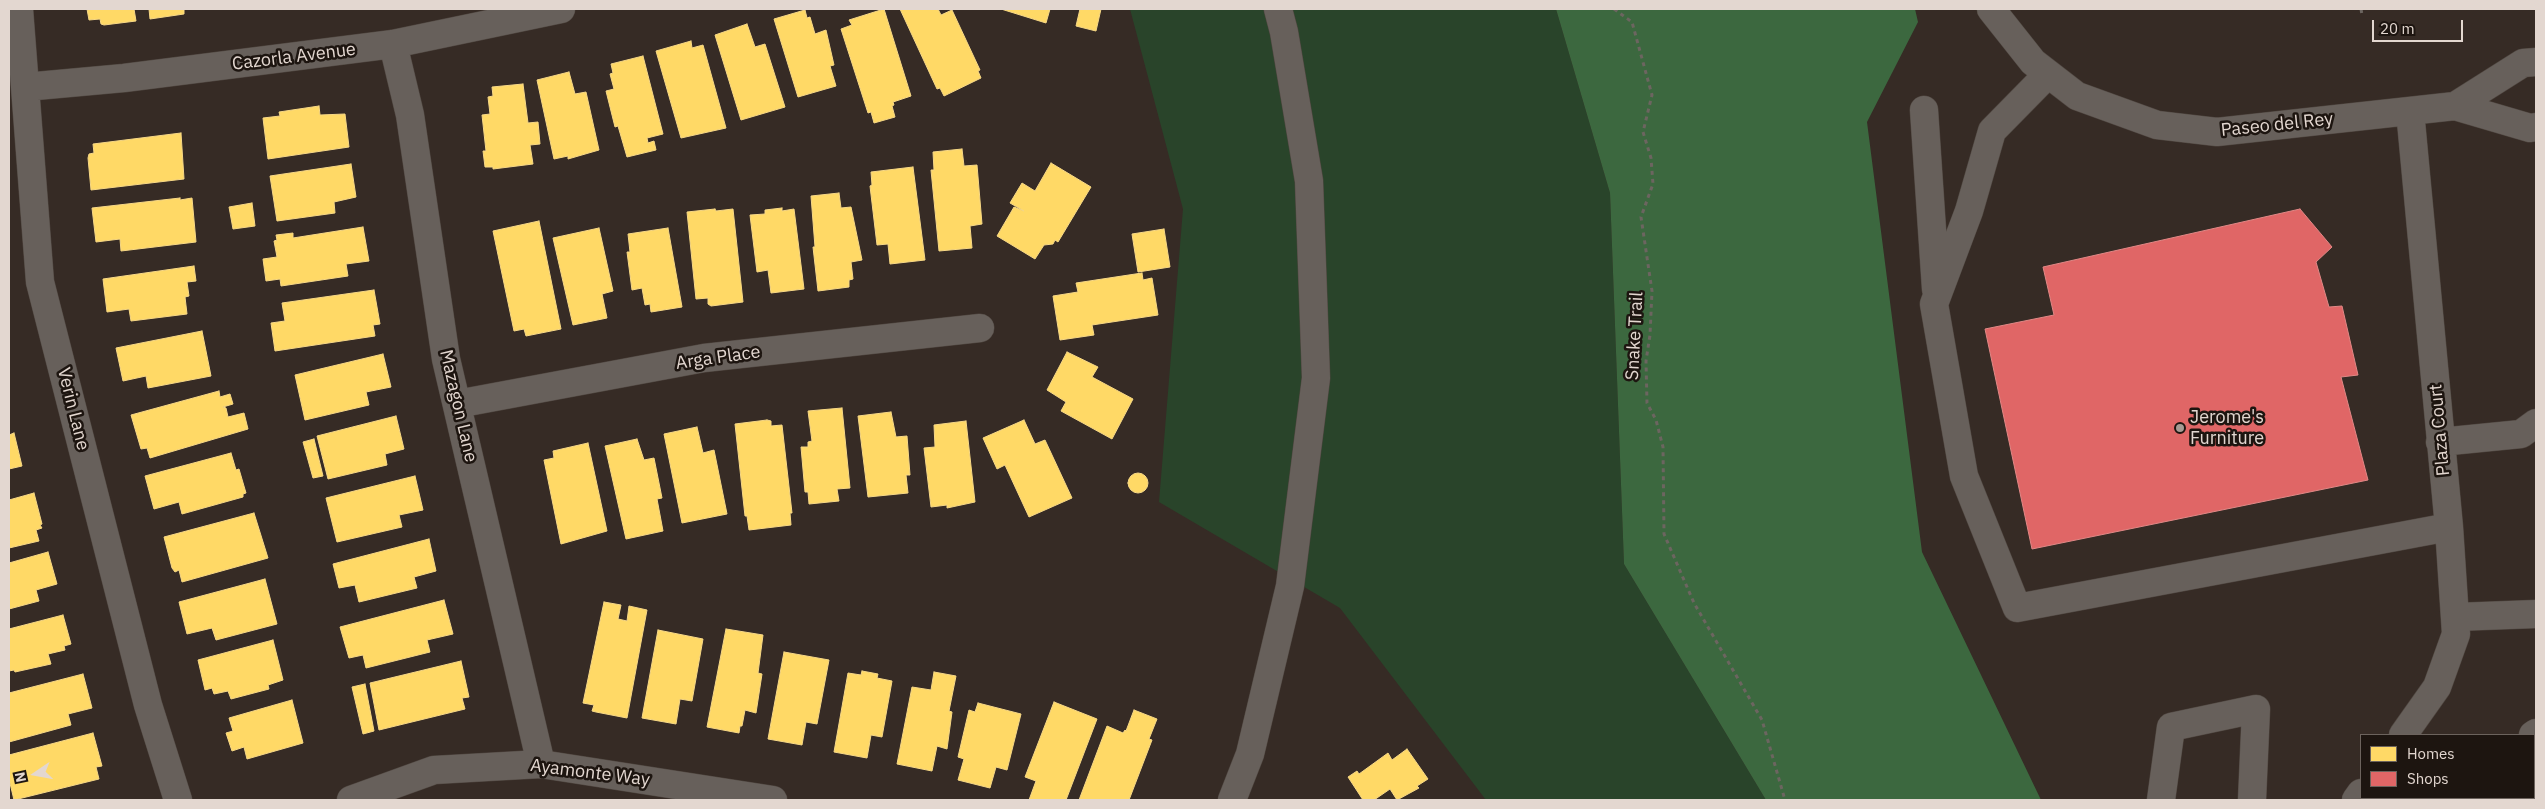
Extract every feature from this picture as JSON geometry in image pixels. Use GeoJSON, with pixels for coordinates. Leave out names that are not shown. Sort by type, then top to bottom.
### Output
{"type":"FeatureCollection","features":[{"type":"Feature","properties":{"kind":"street","name":"Verin Lane"},"geometry":{"type":"LineString","coordinates":[[19,9],[40,282],[148,705],[178,800]]}},
{"type":"Feature","properties":{"kind":"street","name":"Cazorla Avenue"},"geometry":{"type":"LineString","coordinates":[[25,87],[124,78],[393,44],[561,9]]}},
{"type":"Feature","properties":{"kind":"street"},"geometry":{"type":"LineString","coordinates":[[1232,800],[1250,754],[1290,586],[1316,378],[1309,181],[1284,32],[1278,9]]}},
{"type":"Feature","properties":{"kind":"street","name":"Paseo del Rey"},"geometry":{"type":"LineString","coordinates":[[1991,9],[2033,62],[2077,96],[2157,125],[2217,132],[2455,106],[2530,128],[2536,127]]}},
{"type":"Feature","properties":{"kind":"street","name":"Mazagon Lane"},"geometry":{"type":"LineString","coordinates":[[393,44],[410,116],[446,359],[541,764]]}},
{"type":"Feature","properties":{"kind":"street","name":"Paseo del Rey"},"geometry":{"type":"LineString","coordinates":[[2455,106],[2523,63],[2536,62]]}},
{"type":"Feature","properties":{"kind":"street"},"geometry":{"type":"LineString","coordinates":[[2048,74],[1992,131],[1969,211],[1934,304],[1964,476],[2017,608],[2449,527]]}},
{"type":"Feature","properties":{"kind":"street"},"geometry":{"type":"LineString","coordinates":[[1924,110],[1936,298]]}},
{"type":"Feature","properties":{"kind":"street","name":"Plaza Court"},"geometry":{"type":"LineString","coordinates":[[2404,734],[2437,687],[2456,634],[2449,527],[2410,111]]}},
{"type":"Feature","properties":{"kind":"street","name":"Arga Place"},"geometry":{"type":"LineString","coordinates":[[457,404],[704,358],[980,328]]}},
{"type":"Feature","properties":{"kind":"street"},"geometry":{"type":"LineString","coordinates":[[2440,442],[2521,434],[2536,422]]}},
{"type":"Feature","properties":{"kind":"street"},"geometry":{"type":"LineString","coordinates":[[2455,617],[2536,614]]}},
{"type":"Feature","properties":{"kind":"street"},"geometry":{"type":"LineString","coordinates":[[2162,800],[2171,727],[2256,708],[2252,800]]}},
{"type":"Feature","properties":{"kind":"street","name":"Ayamonte Way"},"geometry":{"type":"LineString","coordinates":[[351,800],[434,770],[541,764],[773,800]]}},
{"type":"Feature","properties":{"kind":"path","name":"Snake Trail"},"geometry":{"type":"LineString","coordinates":[[1614,9],[1632,22],[1652,95],[1643,132],[1651,158],[1653,184],[1641,216],[1652,291],[1650,336],[1646,361],[1647,403],[1656,420],[1663,447],[1664,534],[1694,603],[1762,720],[1785,800]]}},
{"type":"Feature","properties":{"kind":"path"},"geometry":{"type":"LineString","coordinates":[[2361,9],[2362,15]]}},
{"type":"Feature","properties":{"kind":"green space"},"geometry":{"type":"Polygon","coordinates":[[[1130,9],[1556,9],[1610,193],[1624,564],[1766,800],[1486,800],[1340,608],[1159,502],[1183,209],[1130,9]]]}},
{"type":"Feature","properties":{"kind":"green space"},"geometry":{"type":"Polygon","coordinates":[[[1556,9],[1915,9],[1918,22],[1867,122],[1922,552],[2041,800],[1766,800],[1624,564],[1610,193],[1556,9]]]}},
{"type":"Feature","properties":{"kind":"building: Homes"},"geometry":{"type":"Polygon","coordinates":[[[87,9],[134,9],[136,21],[104,25],[101,24],[100,19],[89,20],[87,9]]]}},
{"type":"Feature","properties":{"kind":"building: Homes"},"geometry":{"type":"Polygon","coordinates":[[[149,9],[184,9],[184,14],[150,19],[149,9]]]}},
{"type":"Feature","properties":{"kind":"building: Homes"},"geometry":{"type":"Polygon","coordinates":[[[884,9],[911,96],[893,102],[894,105],[892,106],[895,117],[874,123],[871,112],[868,113],[841,29],[852,25],[849,20],[884,9]]]}},
{"type":"Feature","properties":{"kind":"building: Homes"},"geometry":{"type":"Polygon","coordinates":[[[900,9],[938,9],[941,15],[952,10],[980,70],[978,71],[981,78],[944,96],[940,88],[937,89],[900,9]]]}},
{"type":"Feature","properties":{"kind":"building: Homes"},"geometry":{"type":"Polygon","coordinates":[[[1001,9],[1050,9],[1046,23],[1001,9]]]}},
{"type":"Feature","properties":{"kind":"building: Homes"},"geometry":{"type":"Polygon","coordinates":[[[1080,9],[1101,9],[1096,31],[1076,26],[1080,9]]]}},
{"type":"Feature","properties":{"kind":"building: Homes"},"geometry":{"type":"Polygon","coordinates":[[[805,10],[807,18],[810,17],[815,34],[826,30],[834,65],[830,66],[836,86],[798,97],[774,19],[805,10]]]}},
{"type":"Feature","properties":{"kind":"building: Homes"},"geometry":{"type":"Polygon","coordinates":[[[747,24],[755,47],[765,44],[785,107],[741,120],[715,35],[747,24]]]}},
{"type":"Feature","properties":{"kind":"building: Homes"},"geometry":{"type":"Polygon","coordinates":[[[691,41],[692,48],[703,45],[726,128],[681,138],[656,51],[691,41]]]}},
{"type":"Feature","properties":{"kind":"building: Homes"},"geometry":{"type":"Polygon","coordinates":[[[643,56],[663,134],[647,138],[648,143],[654,141],[656,150],[627,157],[618,126],[615,127],[606,91],[614,89],[610,74],[613,73],[611,64],[643,56]]]}},
{"type":"Feature","properties":{"kind":"building: Homes"},"geometry":{"type":"Polygon","coordinates":[[[569,72],[575,94],[586,92],[599,150],[568,159],[568,156],[554,159],[537,80],[569,72]]]}},
{"type":"Feature","properties":{"kind":"building: Homes"},"geometry":{"type":"Polygon","coordinates":[[[523,84],[528,123],[538,122],[540,144],[530,145],[533,164],[493,169],[493,167],[485,167],[483,151],[486,151],[482,115],[490,114],[488,97],[493,96],[492,87],[523,84]]]}},
{"type":"Feature","properties":{"kind":"building: Homes"},"geometry":{"type":"Polygon","coordinates":[[[319,106],[320,115],[345,114],[349,147],[268,159],[263,118],[280,116],[279,112],[319,106]]]}},
{"type":"Feature","properties":{"kind":"building: Homes"},"geometry":{"type":"Polygon","coordinates":[[[181,133],[184,179],[91,190],[88,158],[89,154],[94,153],[93,144],[181,133]]]}},
{"type":"Feature","properties":{"kind":"building: Homes"},"geometry":{"type":"Polygon","coordinates":[[[962,149],[964,166],[977,165],[982,224],[970,226],[972,248],[939,251],[931,170],[934,170],[933,152],[962,149]]]}},
{"type":"Feature","properties":{"kind":"building: Homes"},"geometry":{"type":"Polygon","coordinates":[[[1051,163],[1091,187],[1058,242],[1055,240],[1053,244],[1044,245],[1035,259],[997,236],[1014,207],[1024,211],[1010,203],[1022,183],[1035,191],[1051,163]]]}},
{"type":"Feature","properties":{"kind":"building: Homes"},"geometry":{"type":"Polygon","coordinates":[[[351,164],[356,197],[334,202],[335,213],[277,221],[270,176],[351,164]]]}},
{"type":"Feature","properties":{"kind":"building: Homes"},"geometry":{"type":"Polygon","coordinates":[[[913,167],[925,260],[890,264],[888,244],[877,245],[870,186],[872,185],[871,172],[913,167]]]}},
{"type":"Feature","properties":{"kind":"building: Homes"},"geometry":{"type":"Polygon","coordinates":[[[839,193],[841,208],[851,207],[862,260],[851,262],[853,279],[849,280],[849,287],[818,291],[813,247],[815,247],[811,196],[839,193]]]}},
{"type":"Feature","properties":{"kind":"building: Homes"},"geometry":{"type":"Polygon","coordinates":[[[180,198],[180,200],[192,198],[196,242],[121,251],[120,239],[96,242],[92,208],[180,198]]]}},
{"type":"Feature","properties":{"kind":"building: Homes"},"geometry":{"type":"Polygon","coordinates":[[[252,203],[255,226],[233,229],[229,207],[252,203]]]}},
{"type":"Feature","properties":{"kind":"building: Homes"},"geometry":{"type":"Polygon","coordinates":[[[782,208],[782,211],[794,209],[804,289],[771,293],[768,270],[757,272],[750,215],[765,214],[765,210],[782,208]]]}},
{"type":"Feature","properties":{"kind":"building: Homes"},"geometry":{"type":"Polygon","coordinates":[[[715,209],[716,211],[733,209],[743,302],[711,306],[708,304],[708,298],[696,299],[687,212],[715,209]]]}},
{"type":"Feature","properties":{"kind":"building: Homes"},"geometry":{"type":"Polygon","coordinates":[[[539,221],[561,329],[526,336],[524,329],[514,331],[493,231],[539,221]]]}},
{"type":"Feature","properties":{"kind":"building: Homes"},"geometry":{"type":"Polygon","coordinates":[[[363,227],[369,261],[346,264],[348,276],[281,286],[280,279],[266,281],[263,259],[277,257],[274,241],[277,240],[276,235],[293,233],[293,238],[363,227]]]}},
{"type":"Feature","properties":{"kind":"building: Homes"},"geometry":{"type":"Polygon","coordinates":[[[599,228],[613,291],[602,294],[607,318],[573,325],[553,238],[599,228]]]}},
{"type":"Feature","properties":{"kind":"building: Homes"},"geometry":{"type":"Polygon","coordinates":[[[668,228],[682,307],[651,312],[650,304],[645,305],[642,288],[632,290],[627,252],[630,252],[628,234],[668,228]]]}},
{"type":"Feature","properties":{"kind":"building: Homes"},"geometry":{"type":"Polygon","coordinates":[[[1164,229],[1170,267],[1138,272],[1132,234],[1164,229]]]}},
{"type":"Feature","properties":{"kind":"building: Homes"},"geometry":{"type":"Polygon","coordinates":[[[194,266],[196,281],[187,282],[189,296],[185,297],[187,314],[131,321],[129,309],[107,312],[103,279],[194,266]]]}},
{"type":"Feature","properties":{"kind":"building: Homes"},"geometry":{"type":"Polygon","coordinates":[[[1142,273],[1143,280],[1152,278],[1158,315],[1092,325],[1094,335],[1060,340],[1053,296],[1078,292],[1076,283],[1142,273]]]}},
{"type":"Feature","properties":{"kind":"building: Homes"},"geometry":{"type":"Polygon","coordinates":[[[374,290],[380,324],[373,325],[375,336],[275,351],[271,323],[285,321],[282,303],[374,290]]]}},
{"type":"Feature","properties":{"kind":"building: Homes"},"geometry":{"type":"Polygon","coordinates":[[[202,331],[211,376],[148,388],[146,376],[123,381],[116,348],[202,331]]]}},
{"type":"Feature","properties":{"kind":"building: Homes"},"geometry":{"type":"Polygon","coordinates":[[[1067,352],[1098,367],[1092,377],[1133,399],[1112,439],[1061,411],[1066,402],[1047,390],[1067,352]]]}},
{"type":"Feature","properties":{"kind":"building: Homes"},"geometry":{"type":"Polygon","coordinates":[[[383,354],[391,387],[366,392],[369,405],[305,420],[295,375],[383,354]]]}},
{"type":"Feature","properties":{"kind":"building: Homes"},"geometry":{"type":"Polygon","coordinates":[[[219,391],[220,397],[230,394],[233,404],[223,407],[226,408],[228,417],[244,413],[248,429],[150,458],[147,448],[141,449],[131,415],[219,391]]]}},
{"type":"Feature","properties":{"kind":"building: Homes"},"geometry":{"type":"Polygon","coordinates":[[[842,408],[850,488],[837,489],[839,501],[809,504],[808,492],[805,492],[801,447],[808,447],[808,442],[812,441],[808,411],[842,408]]]}},
{"type":"Feature","properties":{"kind":"building: Homes"},"geometry":{"type":"Polygon","coordinates":[[[891,412],[896,437],[907,436],[910,475],[906,475],[908,493],[868,497],[858,416],[891,412]]]}},
{"type":"Feature","properties":{"kind":"building: Homes"},"geometry":{"type":"Polygon","coordinates":[[[396,416],[404,449],[385,454],[387,465],[328,479],[317,436],[396,416]]]}},
{"type":"Feature","properties":{"kind":"building: Homes"},"geometry":{"type":"Polygon","coordinates":[[[1024,420],[1035,444],[1045,440],[1072,498],[1029,517],[1005,465],[997,469],[983,438],[1024,420]]]}},
{"type":"Feature","properties":{"kind":"building: Homes"},"geometry":{"type":"Polygon","coordinates":[[[771,421],[771,426],[782,425],[792,513],[790,513],[791,525],[749,530],[747,516],[745,516],[735,424],[771,421]]]}},
{"type":"Feature","properties":{"kind":"building: Homes"},"geometry":{"type":"Polygon","coordinates":[[[966,421],[975,502],[947,508],[947,505],[931,507],[924,448],[935,447],[934,425],[966,421]]]}},
{"type":"Feature","properties":{"kind":"building: Homes"},"geometry":{"type":"Polygon","coordinates":[[[697,427],[703,453],[714,450],[727,514],[682,523],[664,434],[697,427]]]}},
{"type":"Feature","properties":{"kind":"building: Homes"},"geometry":{"type":"Polygon","coordinates":[[[14,433],[22,466],[9,469],[9,435],[14,433]]]}},
{"type":"Feature","properties":{"kind":"building: Homes"},"geometry":{"type":"Polygon","coordinates":[[[314,439],[323,476],[313,478],[303,442],[314,439]]]}},
{"type":"Feature","properties":{"kind":"building: Homes"},"geometry":{"type":"Polygon","coordinates":[[[637,439],[644,460],[654,458],[662,498],[657,499],[663,531],[626,539],[605,446],[637,439]]]}},
{"type":"Feature","properties":{"kind":"building: Homes"},"geometry":{"type":"Polygon","coordinates":[[[588,443],[607,531],[561,544],[544,460],[554,458],[553,451],[588,443]]]}},
{"type":"Feature","properties":{"kind":"building: Homes"},"geometry":{"type":"Polygon","coordinates":[[[231,453],[236,470],[239,469],[246,493],[243,494],[243,497],[182,514],[179,502],[154,509],[145,476],[231,453]]]}},
{"type":"Feature","properties":{"kind":"building: Homes"},"geometry":{"type":"Polygon","coordinates":[[[1138,473],[1145,476],[1148,483],[1145,490],[1138,493],[1131,490],[1128,483],[1131,476],[1138,473]]]}},
{"type":"Feature","properties":{"kind":"building: Homes"},"geometry":{"type":"Polygon","coordinates":[[[415,476],[423,510],[399,515],[402,527],[337,542],[326,498],[415,476]]]}},
{"type":"Feature","properties":{"kind":"building: Homes"},"geometry":{"type":"Polygon","coordinates":[[[34,493],[42,524],[40,525],[42,528],[36,530],[39,541],[9,548],[9,500],[34,493]]]}},
{"type":"Feature","properties":{"kind":"building: Homes"},"geometry":{"type":"Polygon","coordinates":[[[254,513],[268,558],[182,582],[179,570],[175,572],[172,568],[164,537],[254,513]]]}},
{"type":"Feature","properties":{"kind":"building: Homes"},"geometry":{"type":"Polygon","coordinates":[[[429,539],[436,571],[414,577],[417,588],[359,602],[355,585],[339,588],[333,564],[429,539]]]}},
{"type":"Feature","properties":{"kind":"building: Homes"},"geometry":{"type":"Polygon","coordinates":[[[48,552],[57,584],[36,590],[39,601],[9,609],[9,563],[48,552]]]}},
{"type":"Feature","properties":{"kind":"building: Homes"},"geometry":{"type":"Polygon","coordinates":[[[265,579],[277,624],[216,640],[212,628],[187,634],[179,602],[265,579]]]}},
{"type":"Feature","properties":{"kind":"building: Homes"},"geometry":{"type":"Polygon","coordinates":[[[444,600],[453,634],[427,640],[430,652],[366,668],[363,655],[349,658],[340,627],[444,600]]]}},
{"type":"Feature","properties":{"kind":"building: Homes"},"geometry":{"type":"Polygon","coordinates":[[[604,602],[621,605],[618,619],[627,621],[629,606],[647,610],[627,718],[592,711],[594,705],[583,703],[604,602]]]}},
{"type":"Feature","properties":{"kind":"building: Homes"},"geometry":{"type":"Polygon","coordinates":[[[63,615],[71,644],[64,646],[65,650],[48,654],[51,664],[15,672],[14,670],[9,671],[9,629],[63,615]]]}},
{"type":"Feature","properties":{"kind":"building: Homes"},"geometry":{"type":"Polygon","coordinates":[[[726,629],[763,635],[758,673],[762,674],[756,713],[745,710],[739,733],[707,727],[726,629]]]}},
{"type":"Feature","properties":{"kind":"building: Homes"},"geometry":{"type":"Polygon","coordinates":[[[658,630],[703,639],[692,701],[680,699],[676,724],[642,718],[658,630]]]}},
{"type":"Feature","properties":{"kind":"building: Homes"},"geometry":{"type":"Polygon","coordinates":[[[273,640],[283,680],[268,685],[269,689],[231,699],[228,691],[214,694],[212,688],[205,690],[198,660],[273,640]]]}},
{"type":"Feature","properties":{"kind":"building: Homes"},"geometry":{"type":"Polygon","coordinates":[[[784,652],[829,660],[817,724],[806,722],[802,745],[768,739],[784,652]]]}},
{"type":"Feature","properties":{"kind":"building: Homes"},"geometry":{"type":"Polygon","coordinates":[[[461,661],[469,697],[462,698],[465,709],[379,730],[370,683],[461,661]]]}},
{"type":"Feature","properties":{"kind":"building: Homes"},"geometry":{"type":"Polygon","coordinates":[[[862,671],[878,674],[877,678],[892,681],[882,737],[871,735],[867,758],[834,752],[848,673],[861,675],[862,671]]]}},
{"type":"Feature","properties":{"kind":"building: Homes"},"geometry":{"type":"Polygon","coordinates":[[[934,672],[956,676],[949,711],[952,712],[947,749],[937,746],[932,771],[897,764],[912,687],[931,690],[934,672]]]}},
{"type":"Feature","properties":{"kind":"building: Homes"},"geometry":{"type":"Polygon","coordinates":[[[83,674],[92,708],[68,714],[71,725],[9,742],[9,693],[83,674]]]}},
{"type":"Feature","properties":{"kind":"building: Homes"},"geometry":{"type":"Polygon","coordinates":[[[365,684],[374,731],[363,734],[352,687],[365,684]]]}},
{"type":"Feature","properties":{"kind":"building: Homes"},"geometry":{"type":"Polygon","coordinates":[[[292,700],[303,743],[247,759],[244,747],[232,751],[226,733],[233,731],[229,718],[292,700]]]}},
{"type":"Feature","properties":{"kind":"building: Homes"},"geometry":{"type":"Polygon","coordinates":[[[1054,702],[1097,719],[1066,800],[1029,800],[1036,781],[1025,777],[1054,702]]]}},
{"type":"Feature","properties":{"kind":"building: Homes"},"geometry":{"type":"Polygon","coordinates":[[[978,703],[1021,714],[1007,770],[996,767],[990,788],[958,780],[964,759],[958,757],[969,710],[975,712],[978,703]]]}},
{"type":"Feature","properties":{"kind":"building: Homes"},"geometry":{"type":"Polygon","coordinates":[[[1134,710],[1157,719],[1149,739],[1152,740],[1129,800],[1079,800],[1107,726],[1123,733],[1126,731],[1134,710]]]}},
{"type":"Feature","properties":{"kind":"building: Homes"},"geometry":{"type":"Polygon","coordinates":[[[93,733],[102,766],[96,767],[99,779],[14,800],[9,779],[9,755],[93,733]]]}},
{"type":"Feature","properties":{"kind":"building: Homes"},"geometry":{"type":"Polygon","coordinates":[[[1407,749],[1428,779],[1417,786],[1419,788],[1397,800],[1390,789],[1374,800],[1363,800],[1348,777],[1357,771],[1359,774],[1388,753],[1392,760],[1407,749]]]}},
{"type":"Feature","properties":{"kind":"building: Shops","name":"Jerome's Furniture"},"geometry":{"type":"Polygon","coordinates":[[[2300,209],[2332,247],[2316,262],[2329,307],[2342,306],[2358,375],[2341,377],[2368,480],[2032,549],[1985,329],[2054,315],[2043,267],[2300,209]]]}},
{"type":"Feature","properties":{"kind":"place","name":"Jerome's Furniture"},"geometry":{"type":"Point","coordinates":[2180,428]}}]}
